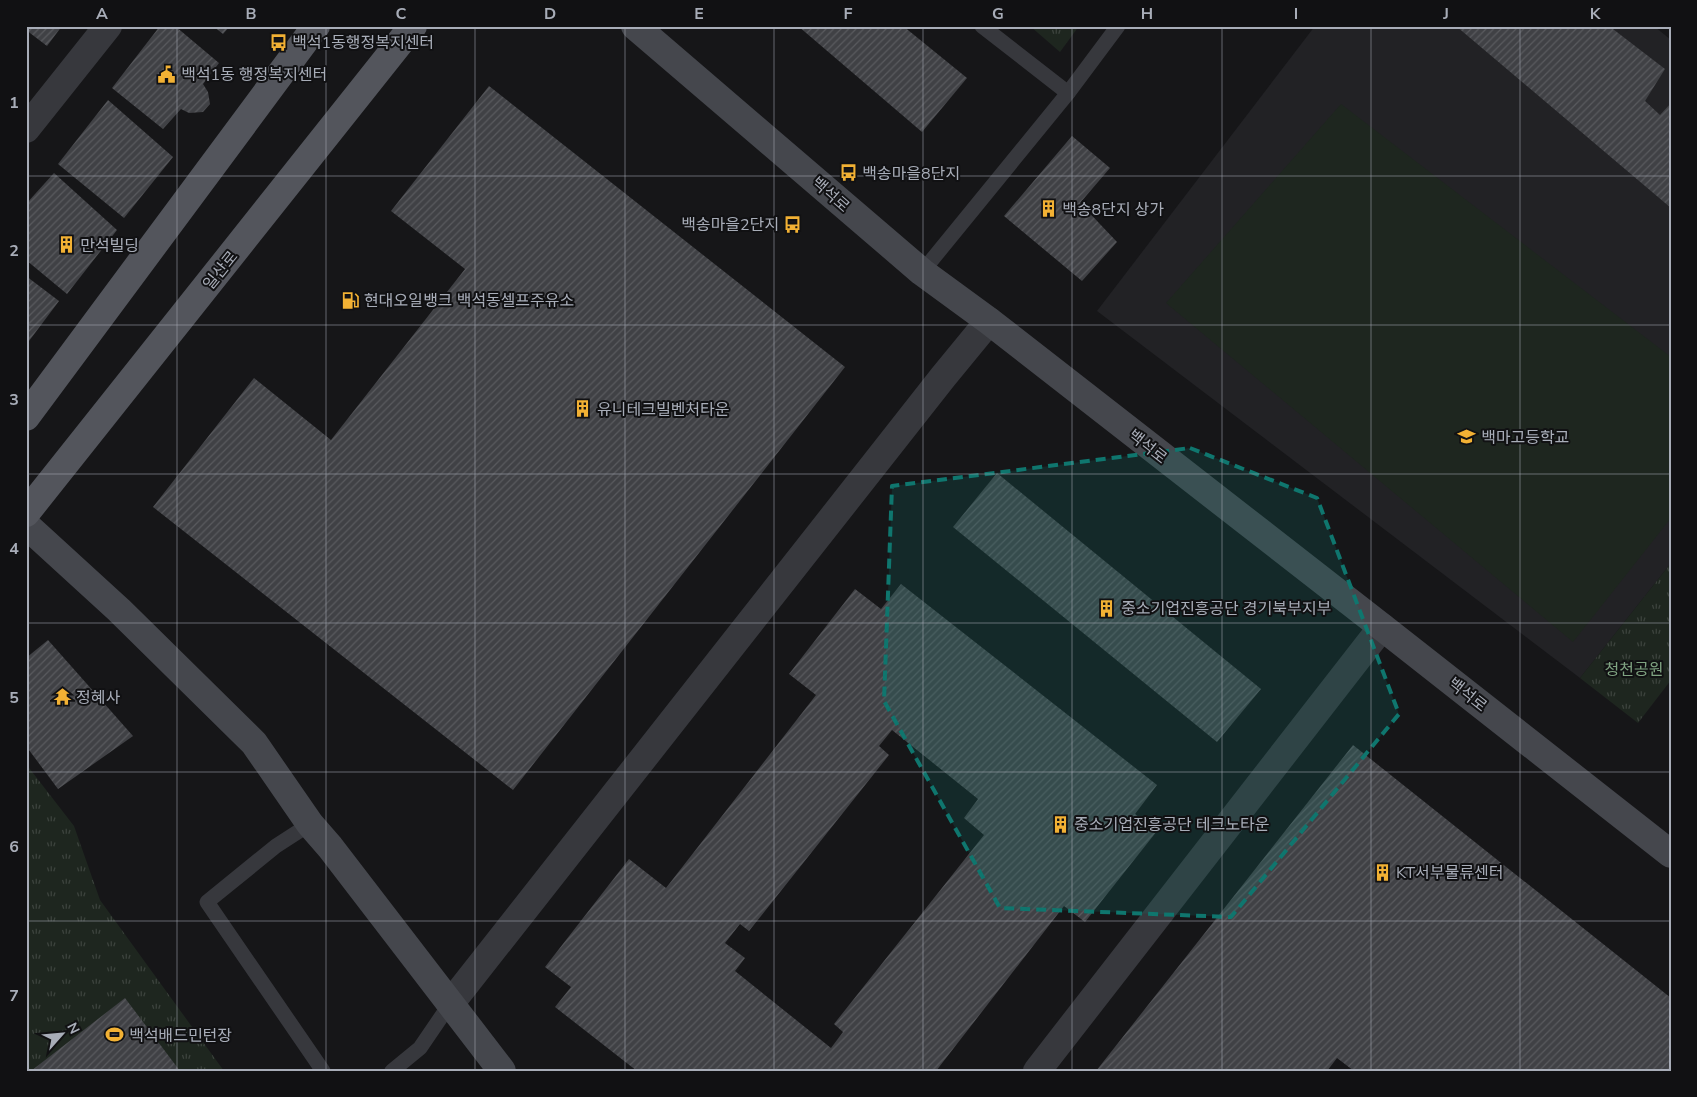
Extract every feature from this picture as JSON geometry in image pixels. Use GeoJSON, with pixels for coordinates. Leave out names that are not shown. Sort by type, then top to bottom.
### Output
{"type":"FeatureCollection","features":[{"type":"Feature","properties":{"kind":"main road"},"geometry":{"type":"LineString","coordinates":[[26,417],[316,26]]}},
{"type":"Feature","properties":{"kind":"main road","name":"일산로"},"geometry":{"type":"LineString","coordinates":[[26,513],[413,26]]}},
{"type":"Feature","properties":{"kind":"main road","name":"백석로"},"geometry":{"type":"LineString","coordinates":[[635,26],[922,272],[988,321],[1382,627],[1671,854]]}},
{"type":"Feature","properties":{"kind":"main road"},"geometry":{"type":"LineString","coordinates":[[26,525],[119,610],[254,743],[310,824],[330,847],[502,1071]]}},
{"type":"Feature","properties":{"kind":"street"},"geometry":{"type":"LineString","coordinates":[[26,130],[108,26]]}},
{"type":"Feature","properties":{"kind":"street"},"geometry":{"type":"LineString","coordinates":[[450,1004],[988,321]]}},
{"type":"Feature","properties":{"kind":"street"},"geometry":{"type":"LineString","coordinates":[[1037,1071],[1382,627]]}},
{"type":"Feature","properties":{"kind":"lane"},"geometry":{"type":"LineString","coordinates":[[982,26],[1068,93]]}},
{"type":"Feature","properties":{"kind":"lane"},"geometry":{"type":"LineString","coordinates":[[922,272],[1068,93],[1118,26]]}},
{"type":"Feature","properties":{"kind":"lane"},"geometry":{"type":"LineString","coordinates":[[310,824],[282,842],[207,902],[323,1071]]}},
{"type":"Feature","properties":{"kind":"lane"},"geometry":{"type":"LineString","coordinates":[[392,1071],[420,1048],[450,1004]]}},
{"type":"Feature","properties":{"kind":"highlighted area"},"geometry":{"type":"Polygon","coordinates":[[[1190,448],[1317,498],[1399,714],[1231,917],[1000,908],[884,701],[892,486],[1190,448]]]}},
{"type":"Feature","properties":{"kind":"shaded area","name":"백마고등학교"},"geometry":{"type":"Polygon","coordinates":[[[1315,26],[1654,26],[1671,40],[1671,563],[1580,678],[1097,311],[1315,26]]]}},
{"type":"Feature","properties":{"kind":"green space"},"geometry":{"type":"Polygon","coordinates":[[[1030,26],[1079,26],[1060,52],[1030,26]]]}},
{"type":"Feature","properties":{"kind":"green space"},"geometry":{"type":"Polygon","coordinates":[[[1341,104],[1671,357],[1671,518],[1573,642],[1166,303],[1341,104]]]}},
{"type":"Feature","properties":{"kind":"green space","name":"청천공원"},"geometry":{"type":"Polygon","coordinates":[[[1671,563],[1671,680],[1638,723],[1580,678],[1671,563]]]}},
{"type":"Feature","properties":{"kind":"green space"},"geometry":{"type":"Polygon","coordinates":[[[26,764],[74,826],[100,900],[224,1071],[26,1071],[26,764]]]}},
{"type":"Feature","properties":{"kind":"building"},"geometry":{"type":"Polygon","coordinates":[[[26,26],[62,26],[47,46],[26,30],[26,26]]]}},
{"type":"Feature","properties":{"kind":"building","name":"백석1동 행정복지센터"},"geometry":{"type":"Polygon","coordinates":[[[160,26],[175,26],[219,63],[203,84],[208,92],[210,104],[203,112],[189,113],[181,109],[163,129],[112,88],[160,26]]]}},
{"type":"Feature","properties":{"kind":"building"},"geometry":{"type":"Polygon","coordinates":[[[213,26],[230,26],[223,34],[213,26]]]}},
{"type":"Feature","properties":{"kind":"building"},"geometry":{"type":"Polygon","coordinates":[[[798,26],[903,26],[967,78],[922,132],[798,26]]]}},
{"type":"Feature","properties":{"kind":"building"},"geometry":{"type":"Polygon","coordinates":[[[1456,26],[1609,26],[1665,69],[1645,101],[1660,115],[1671,103],[1671,208],[1456,26]]]}},
{"type":"Feature","properties":{"kind":"building","name":"유니테크빌벤처타운"},"geometry":{"type":"Polygon","coordinates":[[[489,86],[845,367],[513,790],[153,507],[254,378],[331,440],[465,269],[391,211],[489,86]]]}},
{"type":"Feature","properties":{"kind":"building"},"geometry":{"type":"Polygon","coordinates":[[[108,100],[173,157],[124,218],[58,164],[108,100]]]}},
{"type":"Feature","properties":{"kind":"building","name":"백송8단지 상가"},"geometry":{"type":"Polygon","coordinates":[[[1072,136],[1110,168],[1080,203],[1117,242],[1082,281],[1004,216],[1072,136]]]}},
{"type":"Feature","properties":{"kind":"building","name":"만석빌딩"},"geometry":{"type":"Polygon","coordinates":[[[54,173],[117,230],[67,294],[26,260],[26,204],[54,173]]]}},
{"type":"Feature","properties":{"kind":"building"},"geometry":{"type":"Polygon","coordinates":[[[26,276],[59,301],[26,345],[26,276]]]}},
{"type":"Feature","properties":{"kind":"building","name":"중소기업진흥공단 경기북부지부"},"geometry":{"type":"Polygon","coordinates":[[[997,473],[1261,689],[1217,742],[953,527],[997,473]]]}},
{"type":"Feature","properties":{"kind":"building","name":"중소기업진흥공단 테크노타운"},"geometry":{"type":"Polygon","coordinates":[[[901,584],[1157,785],[1135,814],[1157,831],[1085,922],[1064,906],[936,1071],[637,1071],[555,1007],[571,987],[545,967],[629,859],[666,888],[816,695],[789,674],[855,589],[881,609],[901,584]],[[892,730],[879,746],[889,755],[749,931],[740,924],[725,943],[745,958],[735,971],[831,1048],[843,1032],[834,1024],[984,835],[964,818],[978,799],[892,730]]]}},
{"type":"Feature","properties":{"kind":"building","name":"정혜사"},"geometry":{"type":"Polygon","coordinates":[[[48,640],[133,736],[58,789],[26,746],[26,658],[48,640]]]}},
{"type":"Feature","properties":{"kind":"building","name":"KT서부물류센터"},"geometry":{"type":"Polygon","coordinates":[[[1353,745],[1671,998],[1671,1071],[1354,1071],[1337,1058],[1327,1071],[1096,1071],[1353,745]]]}},
{"type":"Feature","properties":{"kind":"building","name":"백석배드민턴장"},"geometry":{"type":"Polygon","coordinates":[[[125,998],[180,1071],[31,1071],[125,998]]]}},
{"type":"Feature","properties":{"kind":"place","name":"백석1동행정복지센터"},"geometry":{"type":"Point","coordinates":[278,42]}},
{"type":"Feature","properties":{"kind":"place","name":"백석1동 행정복지센터"},"geometry":{"type":"Point","coordinates":[167,74]}},
{"type":"Feature","properties":{"kind":"place","name":"백송마을8단지"},"geometry":{"type":"Point","coordinates":[848,173]}},
{"type":"Feature","properties":{"kind":"place","name":"백송8단지 상가"},"geometry":{"type":"Point","coordinates":[1048,209]}},
{"type":"Feature","properties":{"kind":"place","name":"백송마을2단지"},"geometry":{"type":"Point","coordinates":[793,224]}},
{"type":"Feature","properties":{"kind":"place","name":"만석빌딩"},"geometry":{"type":"Point","coordinates":[66,245]}},
{"type":"Feature","properties":{"kind":"place","name":"현대오일뱅크 백석동셀프주유소"},"geometry":{"type":"Point","coordinates":[350,300]}},
{"type":"Feature","properties":{"kind":"place","name":"유니테크빌벤처타운"},"geometry":{"type":"Point","coordinates":[583,409]}},
{"type":"Feature","properties":{"kind":"place","name":"백마고등학교"},"geometry":{"type":"Point","coordinates":[1467,437]}},
{"type":"Feature","properties":{"kind":"place","name":"중소기업진흥공단 경기북부지부"},"geometry":{"type":"Point","coordinates":[1107,608]}},
{"type":"Feature","properties":{"kind":"place","name":"정혜사"},"geometry":{"type":"Point","coordinates":[62,697]}},
{"type":"Feature","properties":{"kind":"place","name":"중소기업진흥공단 테크노타운"},"geometry":{"type":"Point","coordinates":[1060,824]}},
{"type":"Feature","properties":{"kind":"place","name":"KT서부물류센터"},"geometry":{"type":"Point","coordinates":[1382,872]}},
{"type":"Feature","properties":{"kind":"place","name":"백석배드민턴장"},"geometry":{"type":"Point","coordinates":[115,1035]}}]}
